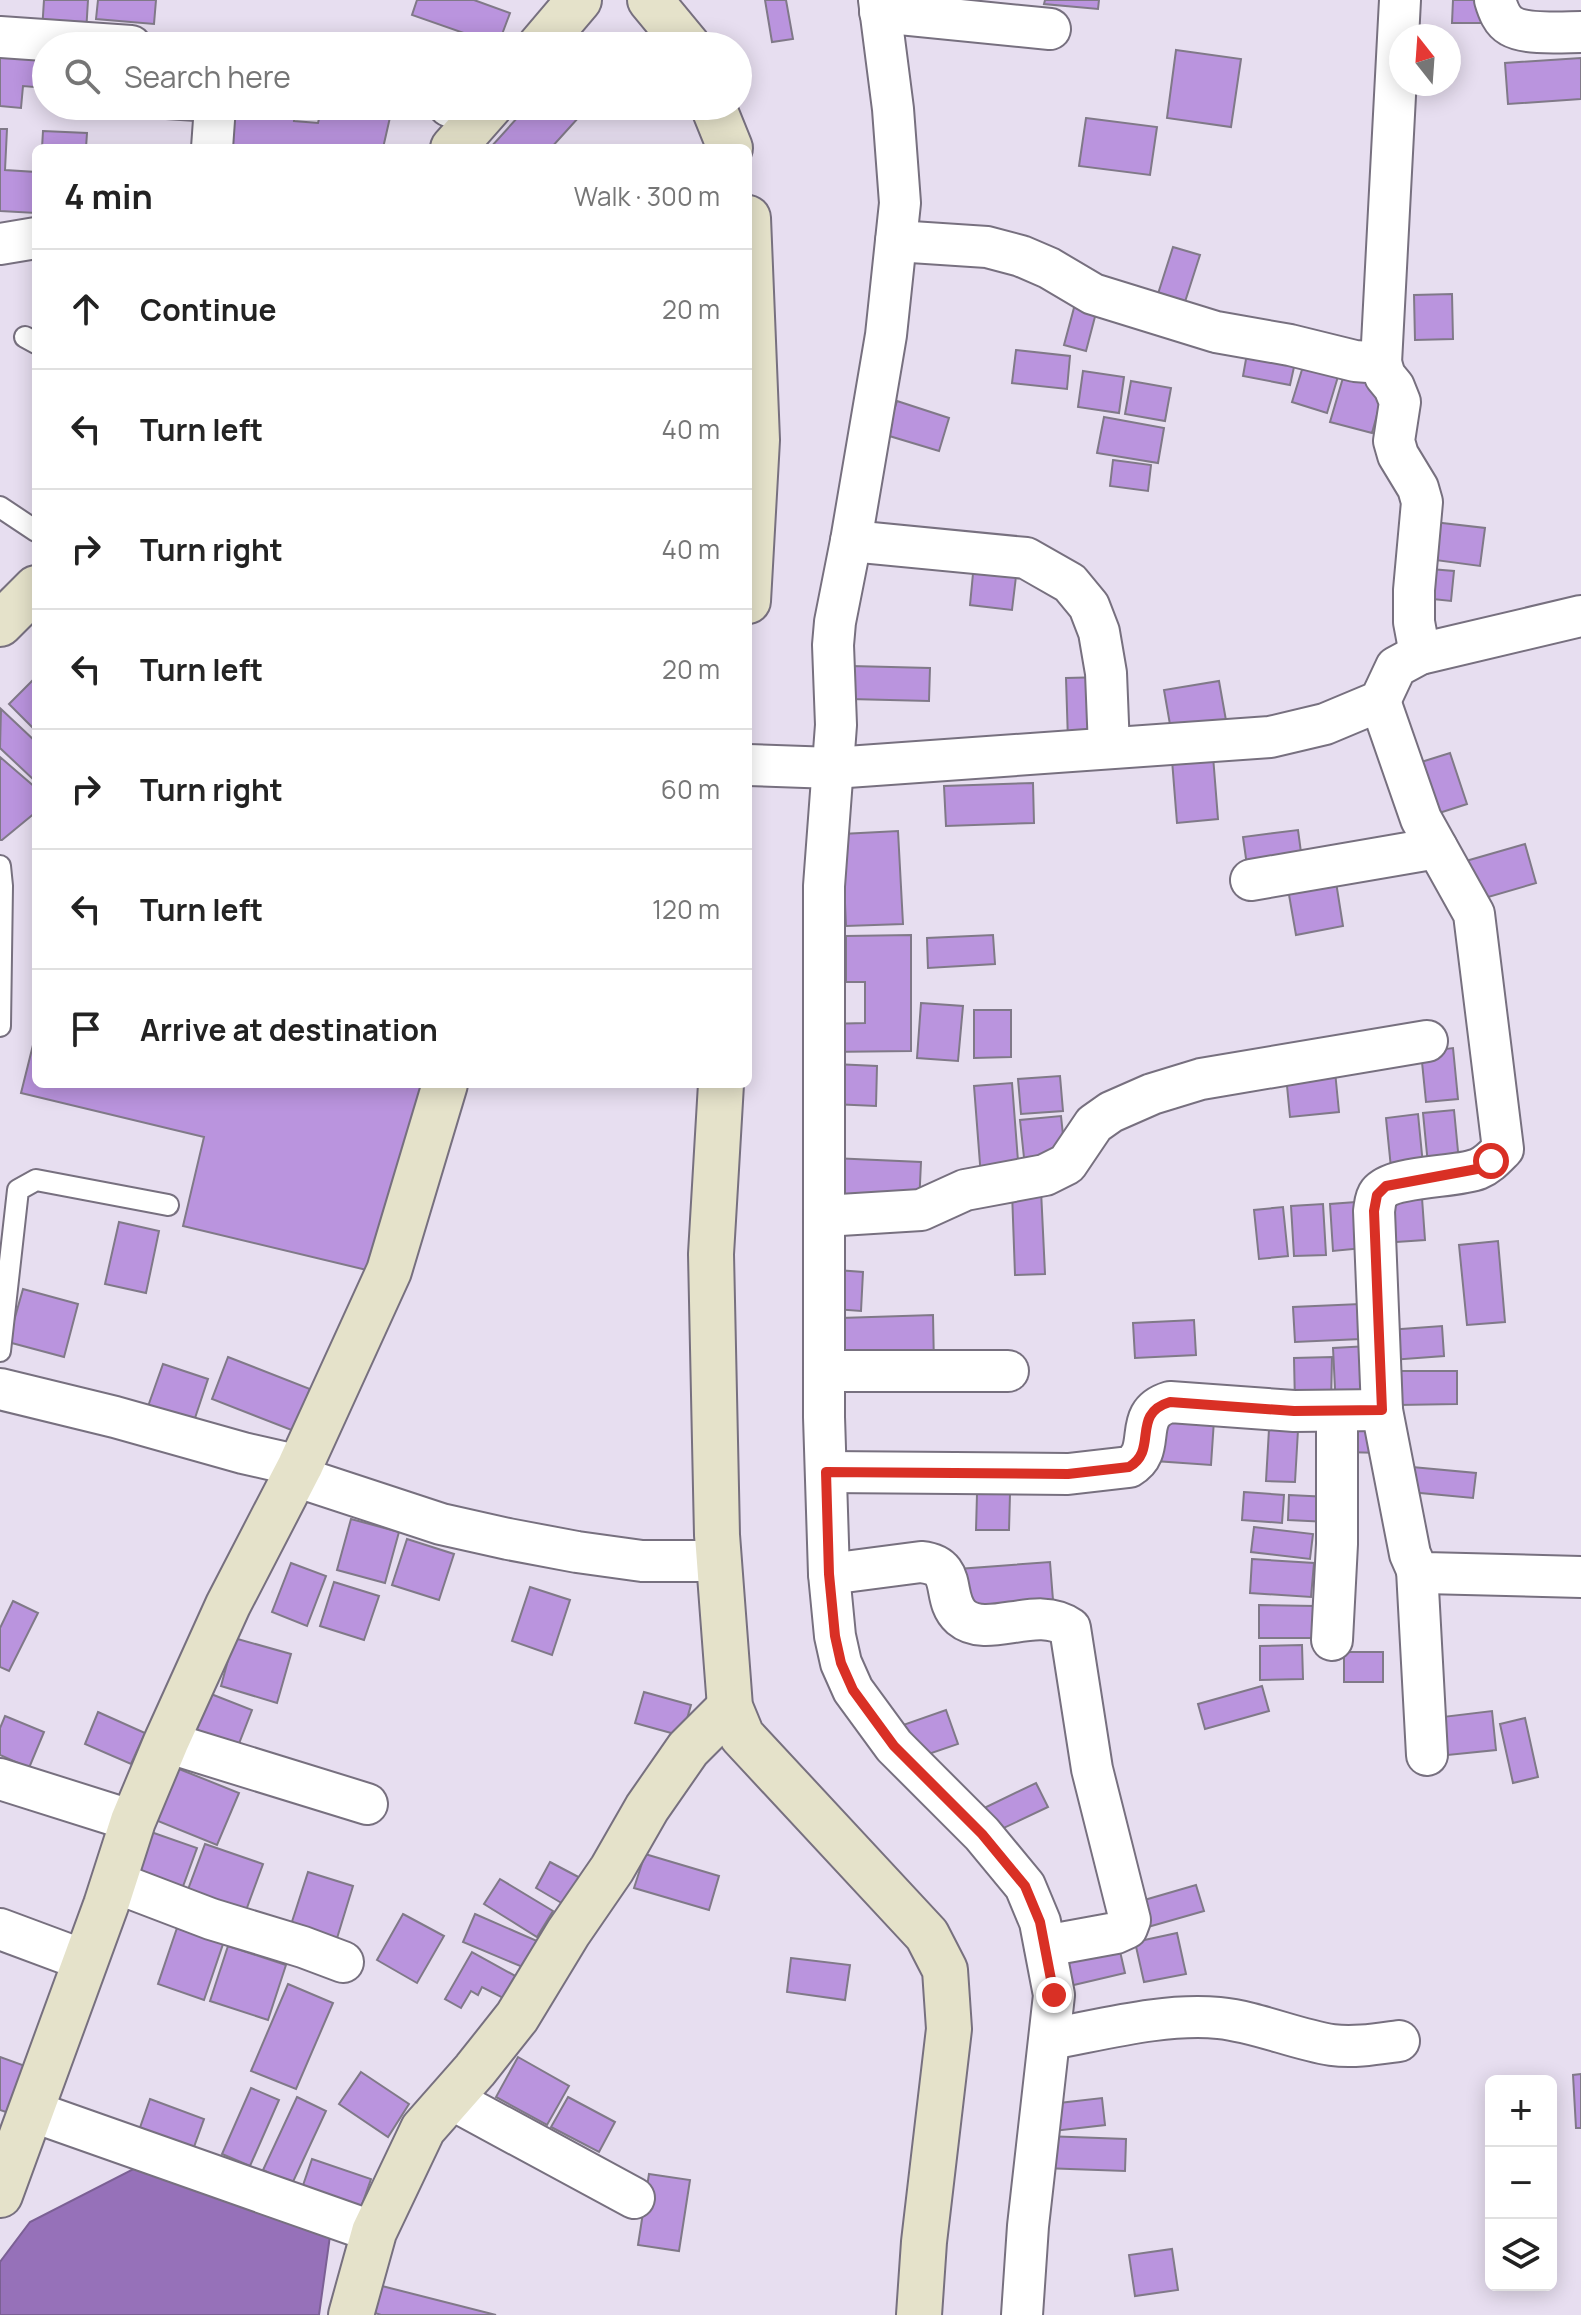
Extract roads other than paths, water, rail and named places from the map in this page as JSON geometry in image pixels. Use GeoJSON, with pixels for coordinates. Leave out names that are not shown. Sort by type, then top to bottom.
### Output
{"type":"FeatureCollection","features":[{"type":"Feature","properties":{"kind":"main road"},"geometry":{"type":"LineString","coordinates":[[552,32],[579,0]]}},
{"type":"Feature","properties":{"kind":"main road"},"geometry":{"type":"LineString","coordinates":[[650,0],[676,32]]}},
{"type":"Feature","properties":{"kind":"main road"},"geometry":{"type":"LineString","coordinates":[[455,144],[468,120]]}},
{"type":"Feature","properties":{"kind":"main road"},"geometry":{"type":"LineString","coordinates":[[719,120],[728,144]]}},
{"type":"Feature","properties":{"kind":"main road"},"geometry":{"type":"LineString","coordinates":[[752,317],[757,440],[752,529]]}},
{"type":"Feature","properties":{"kind":"main road"},"geometry":{"type":"LineString","coordinates":[[0,624],[32,592]]}},
{"type":"Feature","properties":{"kind":"main road"},"geometry":{"type":"LineString","coordinates":[[0,2195],[18,2125],[86,1961],[133,1821],[166,1742],[228,1605],[297,1471],[389,1271],[444,1088]]}},
{"type":"Feature","properties":{"kind":"main road"},"geometry":{"type":"LineString","coordinates":[[721,1088],[711,1254],[719,1561],[730,1707],[742,1736],[927,1935],[945,1970],[949,2029],[924,2242],[919,2315]]}},
{"type":"Feature","properties":{"kind":"main road"},"geometry":{"type":"LineString","coordinates":[[353,2314],[374,2232],[423,2129],[517,2017],[568,1933],[612,1869],[647,1808],[688,1749],[730,1707]]}},
{"type":"Feature","properties":{"kind":"street"},"geometry":{"type":"LineString","coordinates":[[1400,0],[1381,363],[1400,402],[1394,441],[1398,455],[1418,488],[1422,502],[1414,590],[1414,622],[1420,654]]}},
{"type":"Feature","properties":{"kind":"street"},"geometry":{"type":"LineString","coordinates":[[1495,0],[1499,14],[1512,27],[1541,32],[1581,32]]}},
{"type":"Feature","properties":{"kind":"street"},"geometry":{"type":"LineString","coordinates":[[1022,2315],[1028,2226],[1054,1995],[1040,1922],[1025,1886],[982,1834],[894,1746],[853,1690],[841,1663],[835,1636],[829,1574],[824,1371],[824,886],[826,768],[836,725],[835,622],[886,335],[900,203],[880,6],[1050,29]]}},
{"type":"Feature","properties":{"kind":"street"},"geometry":{"type":"LineString","coordinates":[[0,37],[32,39]]}},
{"type":"Feature","properties":{"kind":"street"},"geometry":{"type":"LineString","coordinates":[[212,144],[214,120]]}},
{"type":"Feature","properties":{"kind":"street"},"geometry":{"type":"LineString","coordinates":[[0,244],[32,239]]}},
{"type":"Feature","properties":{"kind":"street"},"geometry":{"type":"LineString","coordinates":[[896,241],[987,247],[1049,268],[1093,294],[1216,332],[1355,361],[1381,363]]}},
{"type":"Feature","properties":{"kind":"street"},"geometry":{"type":"LineString","coordinates":[[851,541],[1026,558],[1070,583],[1089,606],[1099,632],[1106,673],[1109,748]]}},
{"type":"Feature","properties":{"kind":"street"},"geometry":{"type":"LineString","coordinates":[[755,766],[826,768],[1270,737],[1325,724],[1380,701],[1396,667],[1420,654],[1581,616]]}},
{"type":"Feature","properties":{"kind":"street"},"geometry":{"type":"LineString","coordinates":[[1380,701],[1421,819],[1474,914],[1503,1149],[1477,1169],[1386,1186],[1377,1195],[1374,1211],[1382,1410],[1410,1554],[1417,1570],[1427,1755]]}},
{"type":"Feature","properties":{"kind":"street"},"geometry":{"type":"LineString","coordinates":[[1251,880],[1437,848]]}},
{"type":"Feature","properties":{"kind":"street"},"geometry":{"type":"LineString","coordinates":[[824,1216],[921,1210],[965,1190],[1045,1175],[1067,1164],[1094,1124],[1111,1112],[1152,1094],[1201,1079],[1427,1041]]}},
{"type":"Feature","properties":{"kind":"street"},"geometry":{"type":"LineString","coordinates":[[824,1371],[1008,1371]]}},
{"type":"Feature","properties":{"kind":"street"},"geometry":{"type":"LineString","coordinates":[[0,1389],[243,1453],[441,1524],[577,1552],[642,1561],[719,1561]]}},
{"type":"Feature","properties":{"kind":"street"},"geometry":{"type":"LineString","coordinates":[[826,1472],[1068,1474],[1129,1467],[1137,1463],[1143,1450],[1149,1414],[1158,1406],[1170,1402],[1294,1411],[1382,1410]]}},
{"type":"Feature","properties":{"kind":"street"},"geometry":{"type":"LineString","coordinates":[[1332,1640],[1337,1544],[1337,1412]]}},
{"type":"Feature","properties":{"kind":"street"},"geometry":{"type":"LineString","coordinates":[[829,1574],[932,1563],[946,1577],[954,1606],[961,1617],[973,1624],[1048,1618],[1070,1628],[1092,1769],[1130,1920],[1127,1928],[1116,1933],[1045,1946]]}},
{"type":"Feature","properties":{"kind":"street"},"geometry":{"type":"LineString","coordinates":[[1417,1570],[1425,1573],[1581,1577]]}},
{"type":"Feature","properties":{"kind":"street"},"geometry":{"type":"LineString","coordinates":[[166,1742],[367,1804]]}},
{"type":"Feature","properties":{"kind":"street"},"geometry":{"type":"LineString","coordinates":[[0,1779],[133,1821]]}},
{"type":"Feature","properties":{"kind":"street"},"geometry":{"type":"LineString","coordinates":[[114,1882],[211,1919],[343,1962]]}},
{"type":"Feature","properties":{"kind":"street"},"geometry":{"type":"LineString","coordinates":[[0,1929],[86,1961]]}},
{"type":"Feature","properties":{"kind":"street"},"geometry":{"type":"LineString","coordinates":[[1050,2039],[1142,2022],[1215,2018],[1242,2021],[1330,2045],[1352,2047],[1399,2041]]}},
{"type":"Feature","properties":{"kind":"street"},"geometry":{"type":"LineString","coordinates":[[451,2099],[634,2198]]}},
{"type":"Feature","properties":{"kind":"street"},"geometry":{"type":"LineString","coordinates":[[18,2125],[374,2232]]}},
{"type":"Feature","properties":{"kind":"lane"},"geometry":{"type":"LineString","coordinates":[[0,507],[32,528]]}},
{"type":"Feature","properties":{"kind":"lane"},"geometry":{"type":"LineString","coordinates":[[0,866],[0,1026]]}},
{"type":"Feature","properties":{"kind":"lane"},"geometry":{"type":"LineString","coordinates":[[0,1351],[18,1190],[36,1180],[168,1205]]}}]}
